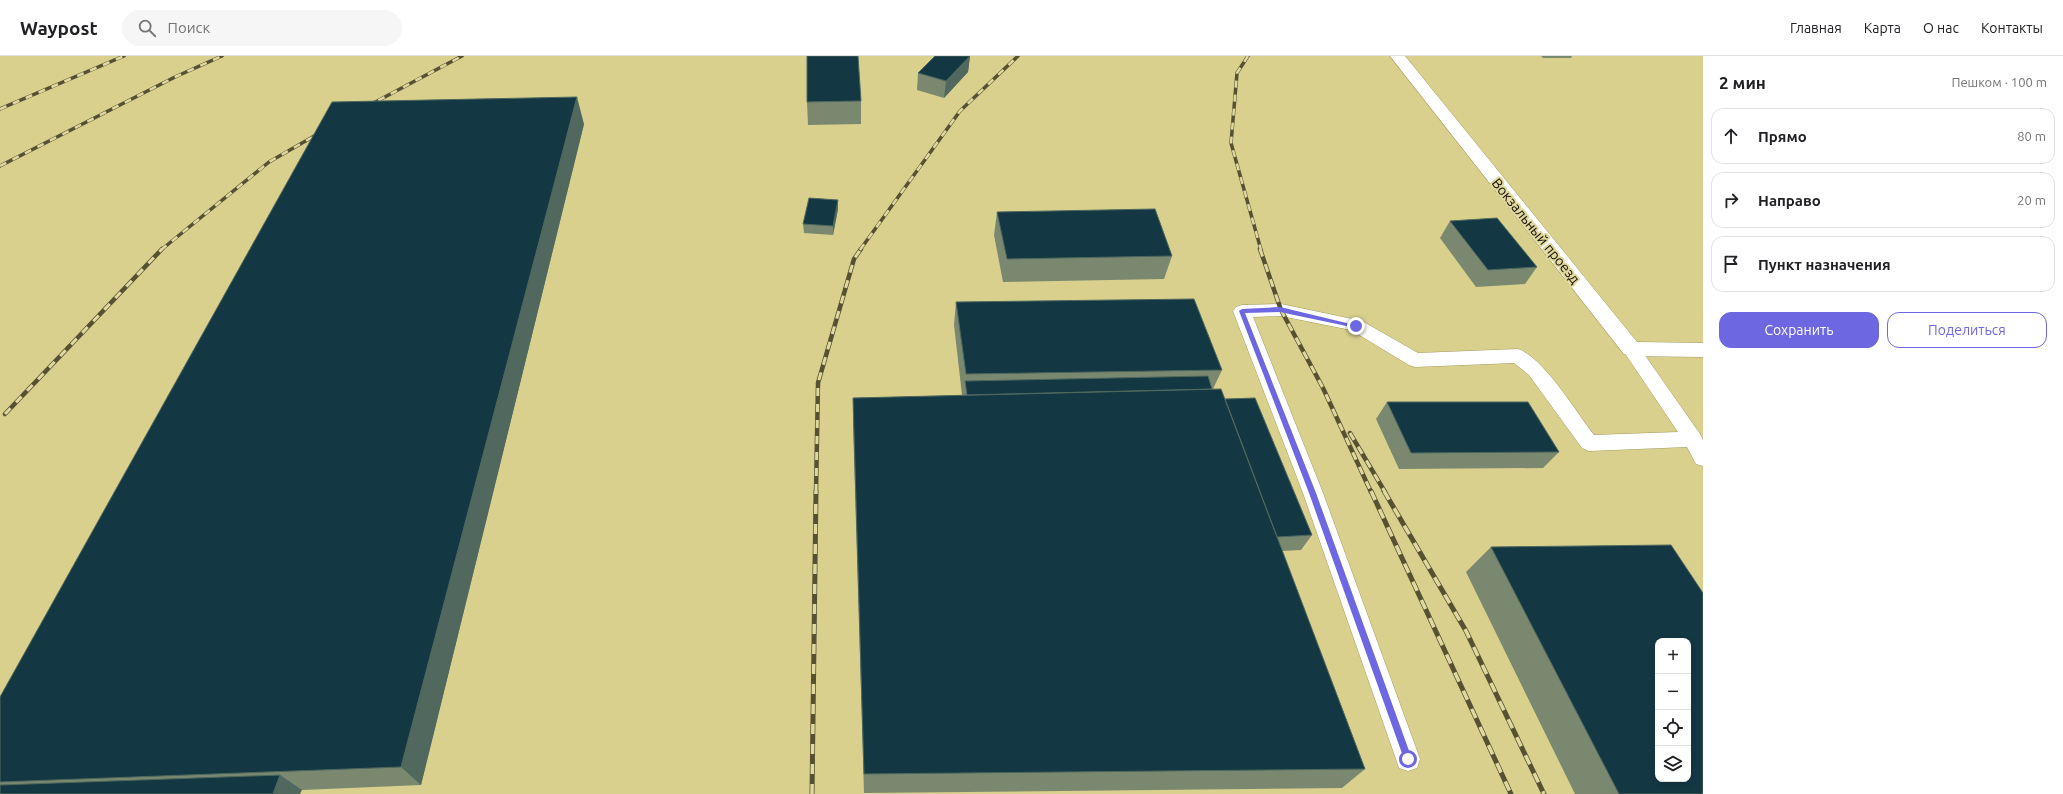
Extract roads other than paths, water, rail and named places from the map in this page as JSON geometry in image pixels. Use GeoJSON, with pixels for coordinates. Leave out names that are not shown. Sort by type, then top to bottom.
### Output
{"type":"FeatureCollection","features":[{"type":"Feature","properties":{"kind":"street","name":"Вокзальный проезд"},"geometry":{"type":"LineString","coordinates":[[1397,56],[1631,349]]}},
{"type":"Feature","properties":{"kind":"street"},"geometry":{"type":"LineString","coordinates":[[1631,349],[1703,350]]}},
{"type":"Feature","properties":{"kind":"lane"},"geometry":{"type":"LineString","coordinates":[[1408,759],[1313,493],[1242,311],[1280,310],[1356,326],[1415,360],[1518,356],[1535,370],[1589,443],[1693,439]]}},
{"type":"Feature","properties":{"kind":"lane"},"geometry":{"type":"LineString","coordinates":[[1631,349],[1693,439],[1703,458]]}},
{"type":"Feature","properties":{"kind":"railway"},"geometry":{"type":"LineString","coordinates":[[0,109],[124,56]]}},
{"type":"Feature","properties":{"kind":"railway"},"geometry":{"type":"LineString","coordinates":[[0,166],[175,77],[222,56]]}},
{"type":"Feature","properties":{"kind":"railway"},"geometry":{"type":"LineString","coordinates":[[366,107],[462,56]]}},
{"type":"Feature","properties":{"kind":"railway"},"geometry":{"type":"LineString","coordinates":[[860,250],[960,111],[1018,56]]}},
{"type":"Feature","properties":{"kind":"railway"},"geometry":{"type":"LineString","coordinates":[[1248,56],[1237,73],[1231,143],[1261,250]]}},
{"type":"Feature","properties":{"kind":"railway"},"geometry":{"type":"LineString","coordinates":[[161,250],[269,162],[323,131]]}},
{"type":"Feature","properties":{"kind":"railway"},"geometry":{"type":"LineString","coordinates":[[816,492],[818,383],[854,259],[861,249]]}},
{"type":"Feature","properties":{"kind":"railway"},"geometry":{"type":"LineString","coordinates":[[1260,249],[1281,310],[1323,388],[1371,492]]}},
{"type":"Feature","properties":{"kind":"railway"},"geometry":{"type":"LineString","coordinates":[[5,414],[161,250]]}},
{"type":"Feature","properties":{"kind":"railway"},"geometry":{"type":"LineString","coordinates":[[1350,433],[1385,492]]}},
{"type":"Feature","properties":{"kind":"railway"},"geometry":{"type":"LineString","coordinates":[[812,794],[816,491]]}},
{"type":"Feature","properties":{"kind":"railway"},"geometry":{"type":"LineString","coordinates":[[1371,491],[1511,794]]}},
{"type":"Feature","properties":{"kind":"railway"},"geometry":{"type":"LineString","coordinates":[[1384,491],[1466,631],[1544,794]]}}]}
